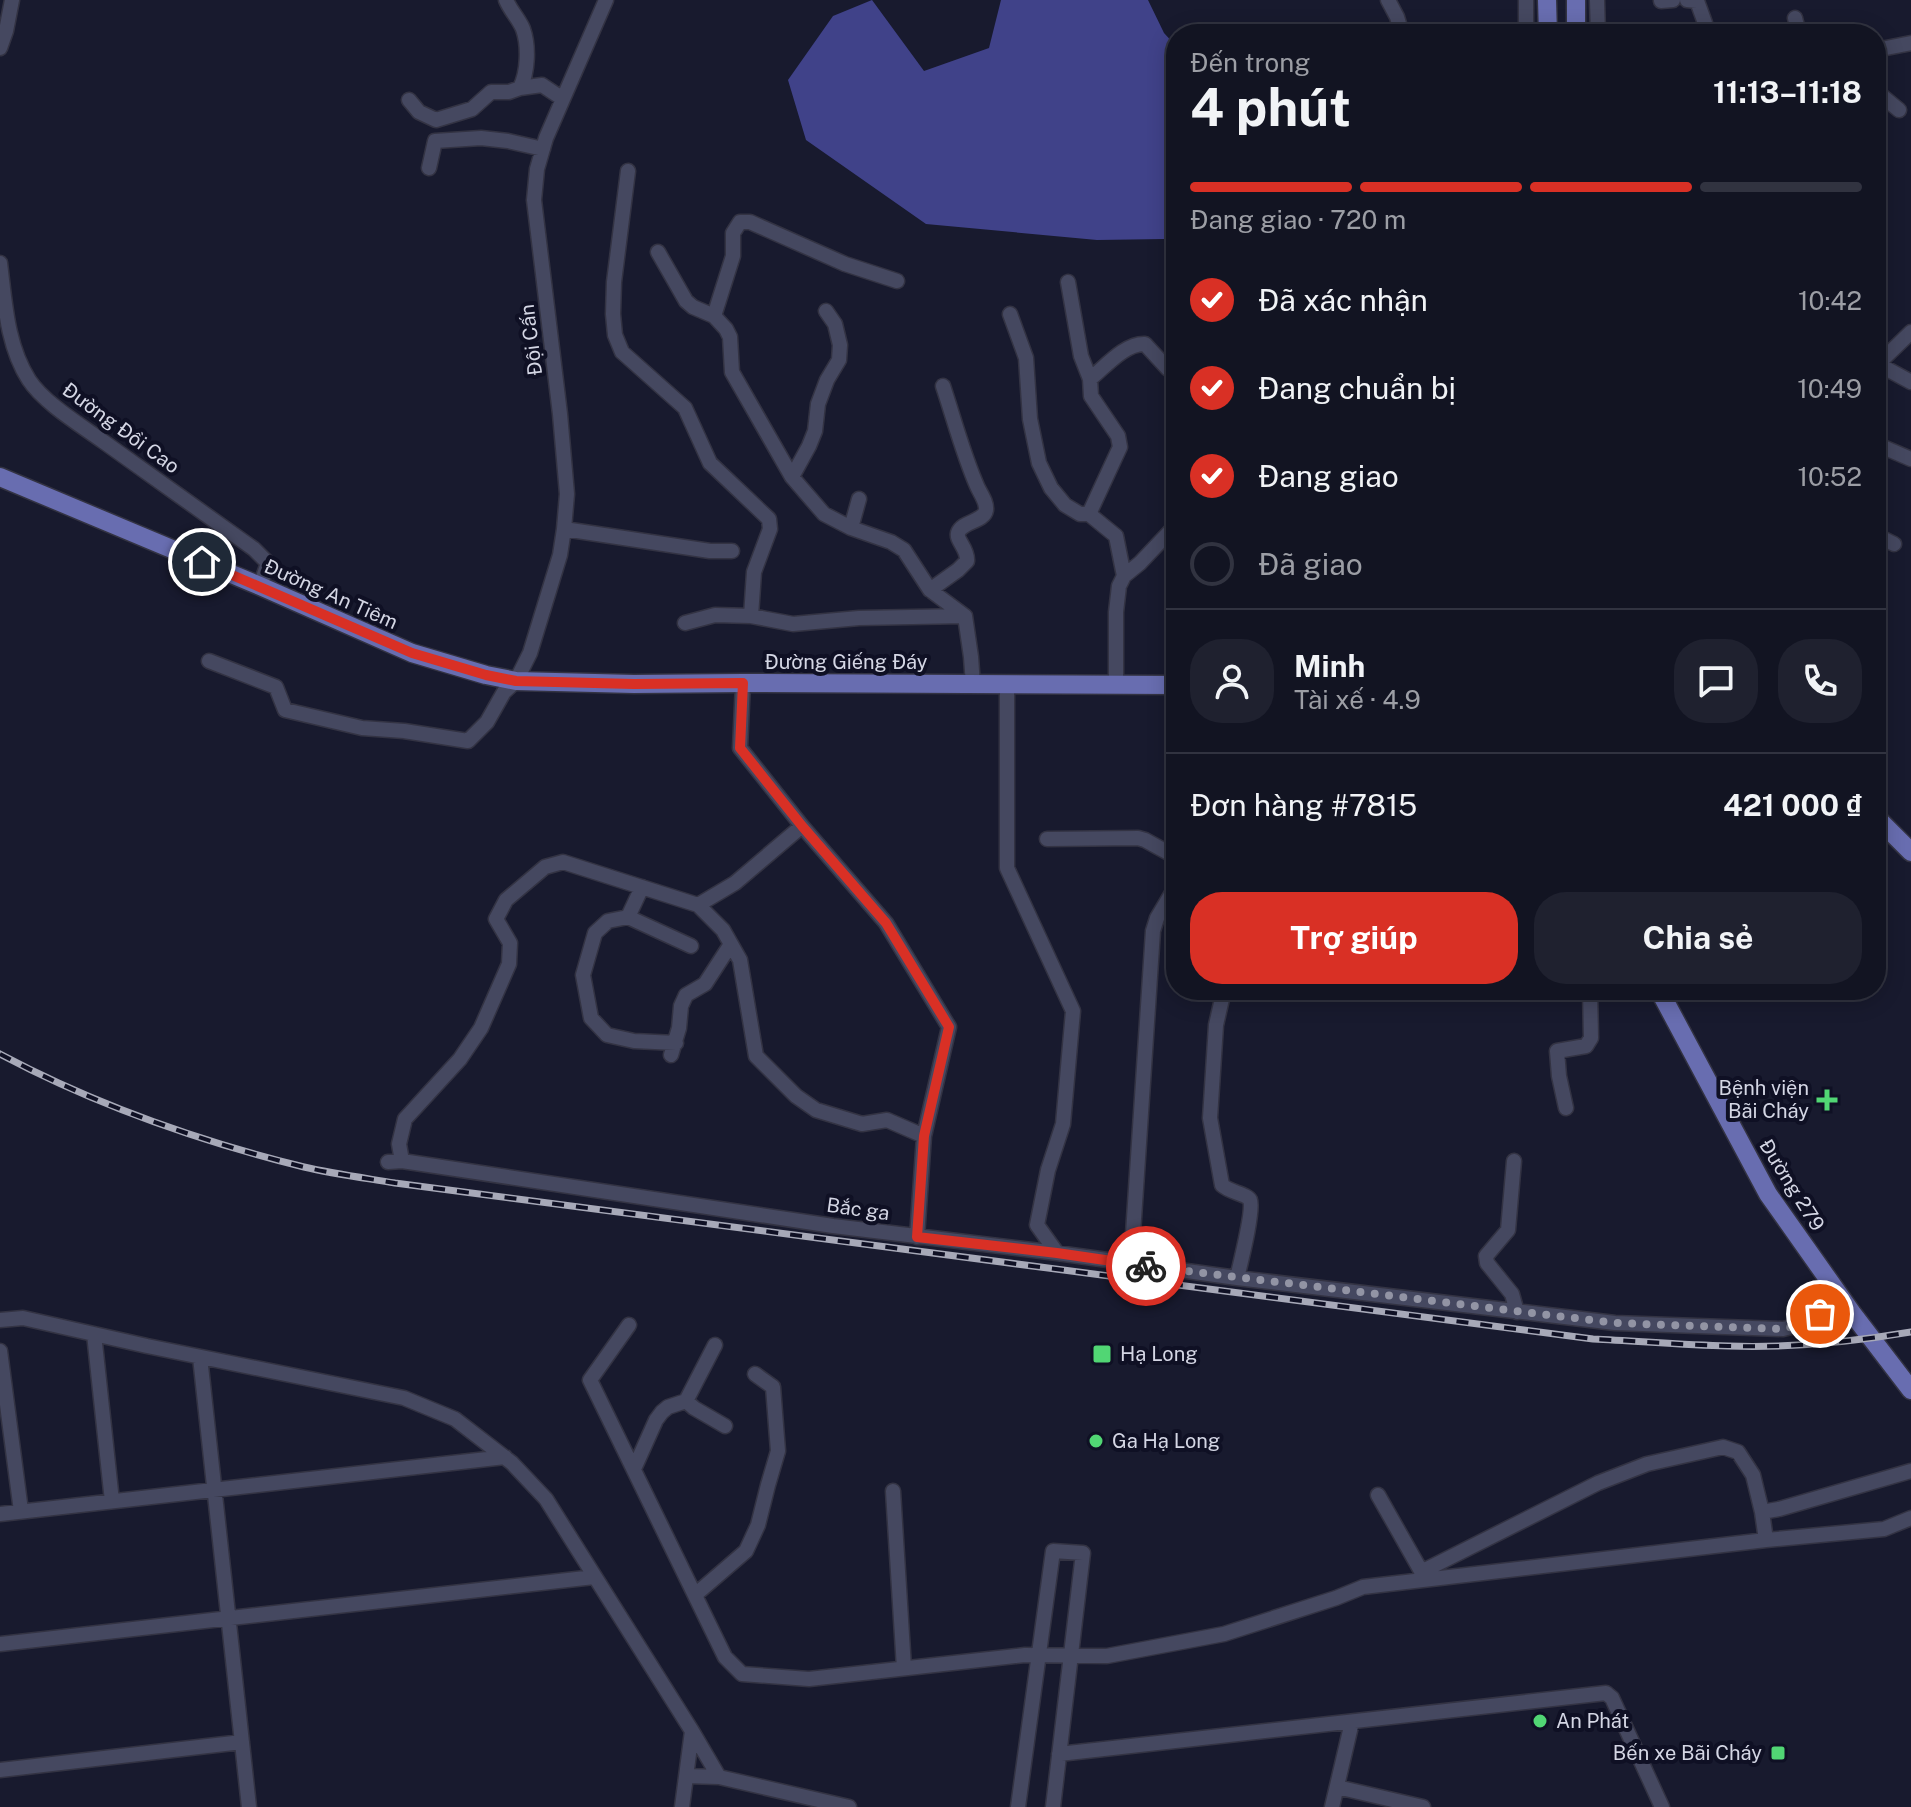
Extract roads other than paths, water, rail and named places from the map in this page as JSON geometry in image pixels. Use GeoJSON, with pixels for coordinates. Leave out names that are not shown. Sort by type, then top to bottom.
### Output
{"type":"FeatureCollection","features":[{"type":"Feature","properties":{"kind":"main road"},"geometry":{"type":"LineString","coordinates":[[1547,0],[1548,24]]}},
{"type":"Feature","properties":{"kind":"main road"},"geometry":{"type":"LineString","coordinates":[[1576,0],[1576,24]]}},
{"type":"Feature","properties":{"kind":"main road","name":"Đường An Tiêm"},"geometry":{"type":"LineString","coordinates":[[0,477],[412,653],[516,681]]}},
{"type":"Feature","properties":{"kind":"main road","name":"Đường Giếng Đáy"},"geometry":{"type":"LineString","coordinates":[[516,681],[1166,685]]}},
{"type":"Feature","properties":{"kind":"main road"},"geometry":{"type":"LineString","coordinates":[[1886,828],[1911,852]]}},
{"type":"Feature","properties":{"kind":"main road","name":"Đường 279"},"geometry":{"type":"LineString","coordinates":[[1664,1000],[1768,1194],[1844,1302],[1904,1370],[1911,1390]]}},
{"type":"Feature","properties":{"kind":"street"},"geometry":{"type":"LineString","coordinates":[[0,48],[12,0]]}},
{"type":"Feature","properties":{"kind":"street"},"geometry":{"type":"LineString","coordinates":[[506,0],[523,28],[527,64],[520,88]]}},
{"type":"Feature","properties":{"kind":"street","name":"Đội Cấn"},"geometry":{"type":"LineString","coordinates":[[209,661],[276,687],[285,710],[362,728],[468,741],[487,722],[504,692],[516,681],[530,653],[560,555],[567,494],[534,200],[537,169],[606,0]]}},
{"type":"Feature","properties":{"kind":"street"},"geometry":{"type":"LineString","coordinates":[[1388,0],[1399,24]]}},
{"type":"Feature","properties":{"kind":"street"},"geometry":{"type":"LineString","coordinates":[[1526,0],[1526,24]]}},
{"type":"Feature","properties":{"kind":"street"},"geometry":{"type":"LineString","coordinates":[[1597,0],[1598,24]]}},
{"type":"Feature","properties":{"kind":"street"},"geometry":{"type":"LineString","coordinates":[[1661,1],[1673,0]]}},
{"type":"Feature","properties":{"kind":"street"},"geometry":{"type":"LineString","coordinates":[[1687,0],[1697,1],[1705,24]]}},
{"type":"Feature","properties":{"kind":"street"},"geometry":{"type":"LineString","coordinates":[[1795,18],[1796,24]]}},
{"type":"Feature","properties":{"kind":"street"},"geometry":{"type":"LineString","coordinates":[[1886,48],[1911,43]]}},
{"type":"Feature","properties":{"kind":"street"},"geometry":{"type":"LineString","coordinates":[[409,100],[419,112],[436,120],[472,109],[491,92],[509,92],[542,85],[563,99]]}},
{"type":"Feature","properties":{"kind":"street"},"geometry":{"type":"LineString","coordinates":[[1886,99],[1899,110]]}},
{"type":"Feature","properties":{"kind":"street"},"geometry":{"type":"LineString","coordinates":[[429,168],[435,141],[481,138],[543,149]]}},
{"type":"Feature","properties":{"kind":"street"},"geometry":{"type":"LineString","coordinates":[[628,171],[614,282],[615,335],[622,352],[685,408],[710,463],[769,519],[770,529],[754,572],[751,616]]}},
{"type":"Feature","properties":{"kind":"street"},"geometry":{"type":"LineString","coordinates":[[714,316],[733,256],[733,233],[744,221],[845,264],[897,281]]}},
{"type":"Feature","properties":{"kind":"street"},"geometry":{"type":"LineString","coordinates":[[658,252],[686,301],[714,316],[726,329],[730,337],[732,372],[792,477],[824,514],[904,550],[930,590],[965,616],[973,685]]}},
{"type":"Feature","properties":{"kind":"street","name":"Đường Đồi Cao"},"geometry":{"type":"LineString","coordinates":[[0,263],[7,322],[15,350],[29,380],[49,401],[254,549],[268,563],[260,586]]}},
{"type":"Feature","properties":{"kind":"street"},"geometry":{"type":"LineString","coordinates":[[1068,282],[1091,396],[1118,436],[1120,447],[1089,514]]}},
{"type":"Feature","properties":{"kind":"street"},"geometry":{"type":"LineString","coordinates":[[792,477],[809,446],[815,431],[818,404],[839,360],[840,345],[835,324],[826,311]]}},
{"type":"Feature","properties":{"kind":"street"},"geometry":{"type":"LineString","coordinates":[[1010,314],[1026,358],[1030,419],[1039,463],[1051,488],[1065,505],[1080,514],[1089,514],[1116,536],[1124,576]]}},
{"type":"Feature","properties":{"kind":"street"},"geometry":{"type":"LineString","coordinates":[[1886,356],[1911,332]]}},
{"type":"Feature","properties":{"kind":"street"},"geometry":{"type":"LineString","coordinates":[[1090,379],[1122,353],[1140,343],[1145,344],[1166,367]]}},
{"type":"Feature","properties":{"kind":"street"},"geometry":{"type":"LineString","coordinates":[[1886,369],[1911,382]]}},
{"type":"Feature","properties":{"kind":"street"},"geometry":{"type":"LineString","coordinates":[[930,590],[967,561],[966,550],[958,539],[958,533],[986,511],[943,386]]}},
{"type":"Feature","properties":{"kind":"street"},"geometry":{"type":"LineString","coordinates":[[1886,448],[1911,459]]}},
{"type":"Feature","properties":{"kind":"street"},"geometry":{"type":"LineString","coordinates":[[851,528],[859,499]]}},
{"type":"Feature","properties":{"kind":"street"},"geometry":{"type":"LineString","coordinates":[[564,529],[710,551],[732,551]]}},
{"type":"Feature","properties":{"kind":"street"},"geometry":{"type":"LineString","coordinates":[[1116,684],[1119,586],[1124,576],[1166,536]]}},
{"type":"Feature","properties":{"kind":"street"},"geometry":{"type":"LineString","coordinates":[[1886,540],[1894,544]]}},
{"type":"Feature","properties":{"kind":"street"},"geometry":{"type":"LineString","coordinates":[[685,623],[715,615],[751,616],[793,624],[859,618],[965,616]]}},
{"type":"Feature","properties":{"kind":"street"},"geometry":{"type":"LineString","coordinates":[[743,683],[740,748],[886,923],[949,1027],[924,1136],[917,1237]]}},
{"type":"Feature","properties":{"kind":"street"},"geometry":{"type":"LineString","coordinates":[[1007,684],[1007,868],[1073,1011],[1063,1124],[1048,1170],[1037,1225],[1057,1253]]}},
{"type":"Feature","properties":{"kind":"street"},"geometry":{"type":"LineString","coordinates":[[698,905],[735,883],[802,826]]}},
{"type":"Feature","properties":{"kind":"street"},"geometry":{"type":"LineString","coordinates":[[1047,839],[1138,838],[1166,852]]}},
{"type":"Feature","properties":{"kind":"street","name":"Bắc ga"},"geometry":{"type":"LineString","coordinates":[[642,887],[563,862],[545,867],[506,900],[496,919],[510,943],[509,964],[481,1028],[460,1059],[405,1119],[395,1161],[833,1226],[1615,1323],[1783,1329],[1800,1325],[1844,1302]]}},
{"type":"Feature","properties":{"kind":"street"},"geometry":{"type":"LineString","coordinates":[[628,917],[642,887],[698,905],[723,930],[740,960],[756,1056],[796,1096],[816,1110],[862,1124],[887,1120],[924,1136]]}},
{"type":"Feature","properties":{"kind":"street"},"geometry":{"type":"LineString","coordinates":[[1131,1264],[1153,931],[1166,903]]}},
{"type":"Feature","properties":{"kind":"street"},"geometry":{"type":"LineString","coordinates":[[691,946],[628,917],[608,921],[595,933],[583,975],[591,1018],[607,1035],[674,1049],[681,1006],[686,995],[705,984],[731,944]]}},
{"type":"Feature","properties":{"kind":"street"},"geometry":{"type":"LineString","coordinates":[[1222,1000],[1216,1025],[1210,1118],[1222,1185],[1229,1191],[1247,1196],[1250,1201],[1237,1278]]}},
{"type":"Feature","properties":{"kind":"street"},"geometry":{"type":"LineString","coordinates":[[1566,1108],[1557,1051],[1586,1046],[1591,1038],[1590,1000]]}},
{"type":"Feature","properties":{"kind":"street"},"geometry":{"type":"LineString","coordinates":[[1514,1161],[1508,1230],[1486,1256],[1487,1263],[1512,1294],[1517,1312]]}},
{"type":"Feature","properties":{"kind":"street"},"geometry":{"type":"LineString","coordinates":[[0,1320],[23,1318],[404,1398],[455,1419],[505,1457],[546,1499],[719,1777]]}},
{"type":"Feature","properties":{"kind":"street"},"geometry":{"type":"LineString","coordinates":[[629,1325],[590,1380],[725,1657],[742,1674],[809,1679],[1025,1655],[1107,1656],[1224,1634],[1363,1587],[1423,1576],[1884,1529],[1911,1518]]}},
{"type":"Feature","properties":{"kind":"street"},"geometry":{"type":"LineString","coordinates":[[94,1334],[112,1501]]}},
{"type":"Feature","properties":{"kind":"street"},"geometry":{"type":"LineString","coordinates":[[634,1469],[656,1420],[668,1407],[686,1401],[715,1345]]}},
{"type":"Feature","properties":{"kind":"street"},"geometry":{"type":"LineString","coordinates":[[0,1351],[4,1414],[21,1511]]}},
{"type":"Feature","properties":{"kind":"street"},"geometry":{"type":"LineString","coordinates":[[200,1357],[249,1807]]}},
{"type":"Feature","properties":{"kind":"street"},"geometry":{"type":"LineString","coordinates":[[695,1595],[746,1551],[758,1525],[778,1451],[773,1387],[755,1374]]}},
{"type":"Feature","properties":{"kind":"street"},"geometry":{"type":"LineString","coordinates":[[686,1401],[725,1426]]}},
{"type":"Feature","properties":{"kind":"street"},"geometry":{"type":"LineString","coordinates":[[1423,1576],[1598,1483],[1647,1464],[1723,1447],[1738,1452],[1753,1475],[1766,1540]]}},
{"type":"Feature","properties":{"kind":"street"},"geometry":{"type":"LineString","coordinates":[[0,1514],[505,1457]]}},
{"type":"Feature","properties":{"kind":"street"},"geometry":{"type":"LineString","coordinates":[[1762,1512],[1911,1471]]}},
{"type":"Feature","properties":{"kind":"street"},"geometry":{"type":"LineString","coordinates":[[893,1491],[904,1668]]}},
{"type":"Feature","properties":{"kind":"street"},"geometry":{"type":"LineString","coordinates":[[1378,1495],[1423,1576]]}},
{"type":"Feature","properties":{"kind":"street"},"geometry":{"type":"LineString","coordinates":[[1018,1807],[1053,1551],[1083,1553],[1053,1807]]}},
{"type":"Feature","properties":{"kind":"street"},"geometry":{"type":"LineString","coordinates":[[0,1644],[594,1577]]}},
{"type":"Feature","properties":{"kind":"street"},"geometry":{"type":"LineString","coordinates":[[1059,1754],[1606,1693],[1612,1698],[1662,1807]]}},
{"type":"Feature","properties":{"kind":"street"},"geometry":{"type":"LineString","coordinates":[[1332,1807],[1352,1722]]}},
{"type":"Feature","properties":{"kind":"street"},"geometry":{"type":"LineString","coordinates":[[682,1807],[692,1731]]}},
{"type":"Feature","properties":{"kind":"street"},"geometry":{"type":"LineString","coordinates":[[0,1770],[242,1742]]}},
{"type":"Feature","properties":{"kind":"street"},"geometry":{"type":"LineString","coordinates":[[686,1776],[719,1777],[849,1807]]}},
{"type":"Feature","properties":{"kind":"street"},"geometry":{"type":"LineString","coordinates":[[1337,1787],[1423,1807]]}},
{"type":"Feature","properties":{"kind":"railway"},"geometry":{"type":"LineString","coordinates":[[0,1054],[73,1090],[226,1146],[304,1167],[395,1183],[1593,1339],[1774,1346],[1911,1332]]}},
{"type":"Feature","properties":{"kind":"place","name":"Bệnh viện Bãi Cháy"},"geometry":{"type":"Point","coordinates":[1827,1100]}},
{"type":"Feature","properties":{"kind":"place","name":"Hạ Long"},"geometry":{"type":"Point","coordinates":[1102,1354]}},
{"type":"Feature","properties":{"kind":"place","name":"Ga Hạ Long"},"geometry":{"type":"Point","coordinates":[1096,1441]}},
{"type":"Feature","properties":{"kind":"place","name":"An Phát"},"geometry":{"type":"Point","coordinates":[1540,1721]}},
{"type":"Feature","properties":{"kind":"place","name":"Bến xe Bãi Cháy"},"geometry":{"type":"Point","coordinates":[1778,1753]}}]}
